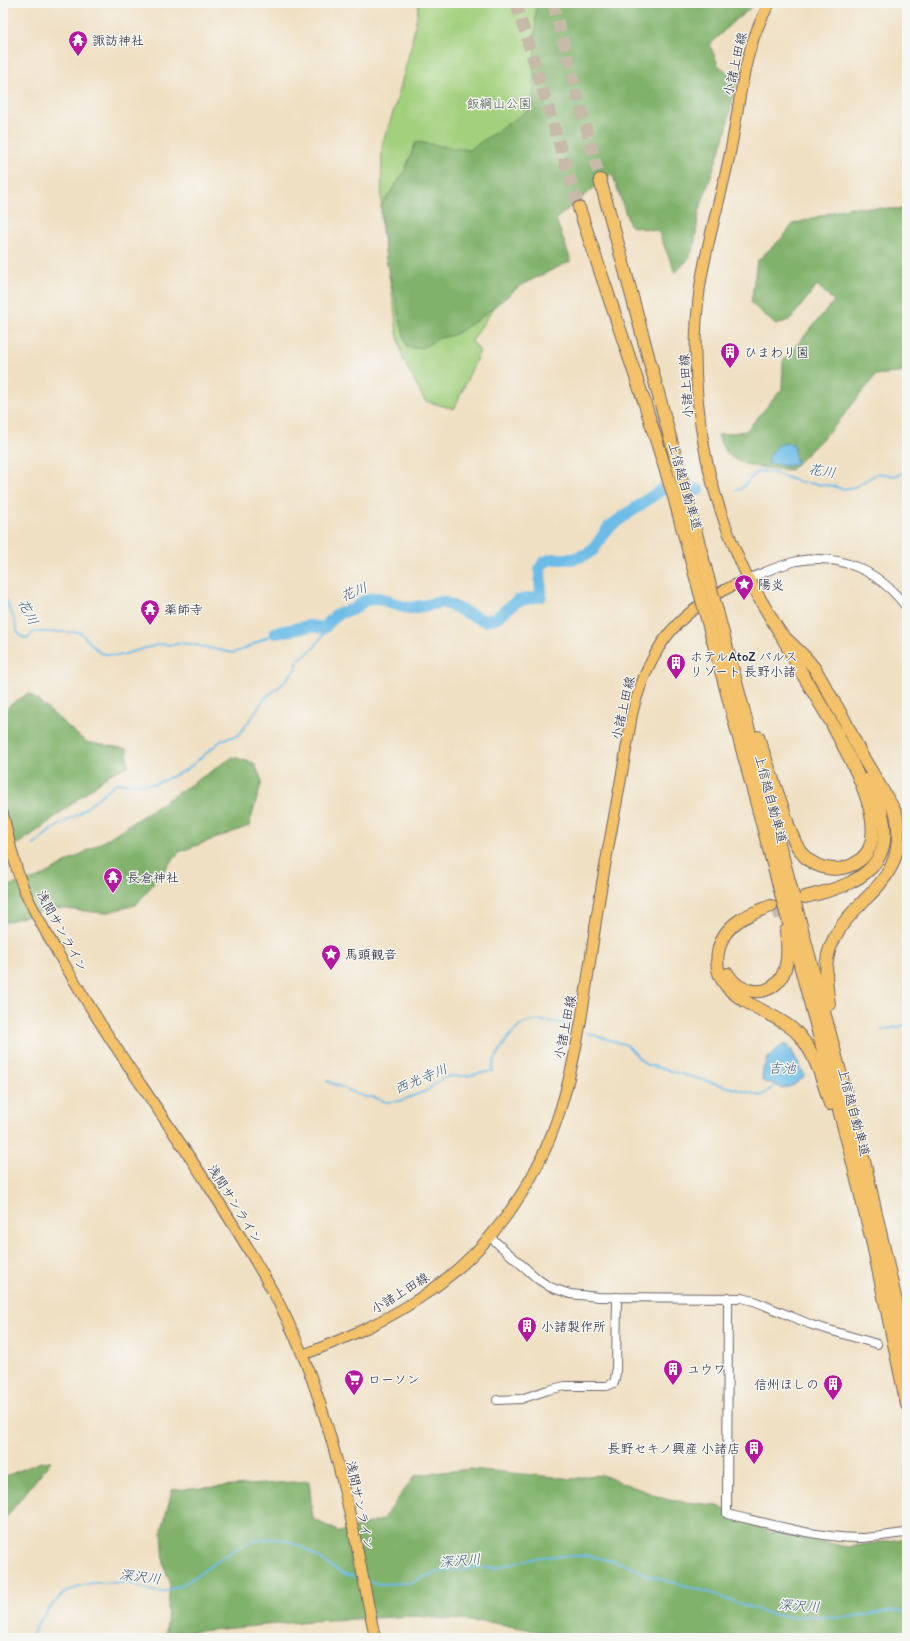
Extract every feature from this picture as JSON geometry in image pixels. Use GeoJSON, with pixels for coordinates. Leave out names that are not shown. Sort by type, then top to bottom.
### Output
{"type":"FeatureCollection","features":[{"type":"Feature","properties":{"kind":"highway","name":"上信越自動車道"},"geometry":{"type":"LineString","coordinates":[[600,180],[712,613],[752,781],[866,1214],[907,1405]]}},
{"type":"Feature","properties":{"kind":"highway","name":"上信越自動車道"},"geometry":{"type":"LineString","coordinates":[[579,208],[648,411],[712,613],[725,641],[865,1165],[907,1350]]}},
{"type":"Feature","properties":{"kind":"highway"},"geometry":{"type":"LineString","coordinates":[[748,579],[833,726],[861,769],[878,799],[885,825],[881,852],[868,870],[858,878],[806,901],[837,896],[856,889],[872,878],[884,863],[891,845],[893,826],[890,808],[881,787]]}},
{"type":"Feature","properties":{"kind":"highway"},"geometry":{"type":"LineString","coordinates":[[780,633],[789,644],[805,657],[815,669],[844,719],[861,754],[896,813],[903,830],[904,845],[898,870],[887,886],[850,918],[837,933],[829,949],[826,969],[830,1012],[857,1121],[865,1165]]}},
{"type":"Feature","properties":{"kind":"highway"},"geometry":{"type":"LineString","coordinates":[[725,641],[794,840],[805,856],[812,862],[819,866],[834,869],[849,866],[861,858],[870,845],[874,829],[868,801],[833,726]]}},
{"type":"Feature","properties":{"kind":"highway"},"geometry":{"type":"LineString","coordinates":[[752,781],[758,818],[786,925],[786,962],[782,976],[773,986],[756,992],[744,990],[734,983],[728,973],[724,961],[727,948],[739,930],[772,910],[745,917],[732,925],[719,945],[717,953],[718,968],[724,983],[735,995],[786,1022],[800,1036],[806,1045],[827,1093],[866,1214]]}},
{"type":"Feature","properties":{"kind":"main road","name":"小諸上田線"},"geometry":{"type":"LineString","coordinates":[[303,1355],[374,1324],[411,1304],[458,1269],[490,1237],[510,1212],[541,1157],[552,1132],[565,1093],[576,1043],[632,714],[641,682],[660,645],[686,615],[715,594],[748,579],[718,505],[708,462],[698,398],[696,339],[700,287],[731,149],[747,57],[757,27],[770,3]]}},
{"type":"Feature","properties":{"kind":"main road","name":"浅間サンライン"},"geometry":{"type":"LineString","coordinates":[[3,814],[16,867],[23,887],[42,927],[94,1016],[186,1151],[251,1254],[280,1305],[303,1355],[327,1421],[343,1484],[376,1638]]}},
{"type":"Feature","properties":{"kind":"street"},"geometry":{"type":"LineString","coordinates":[[748,579],[775,568],[797,562],[817,559],[838,561],[850,564],[873,574],[892,590],[907,608]]}},
{"type":"Feature","properties":{"kind":"street"},"geometry":{"type":"LineString","coordinates":[[490,1237],[528,1272],[550,1287],[570,1294],[617,1297],[728,1297],[754,1301],[812,1325],[877,1344]]}},
{"type":"Feature","properties":{"kind":"street"},"geometry":{"type":"LineString","coordinates":[[497,1400],[521,1399],[565,1386],[607,1386],[614,1383],[616,1373],[617,1297]]}},
{"type":"Feature","properties":{"kind":"street"},"geometry":{"type":"LineString","coordinates":[[728,1297],[727,1514],[784,1528],[829,1536],[860,1538],[907,1532]]}},
{"type":"Feature","properties":{"kind":"green space","name":"飯綱山公園"},"geometry":{"type":"Polygon","coordinates":[[[419,3],[686,3],[612,123],[472,341],[480,351],[454,409],[425,401],[403,359],[397,333],[381,225],[382,145],[395,107],[411,47],[419,3]]]}},
{"type":"Feature","properties":{"kind":"green space","name":"飯綱山公園"},"geometry":{"type":"Polygon","coordinates":[[[536,3],[757,3],[732,23],[710,45],[718,65],[736,79],[726,132],[699,211],[694,248],[687,261],[675,272],[658,231],[630,226],[612,173],[556,219],[571,261],[521,285],[478,320],[454,335],[440,338],[422,348],[407,348],[386,259],[381,206],[404,172],[416,142],[469,150],[533,107],[536,3]]]}},
{"type":"Feature","properties":{"kind":"green space"},"geometry":{"type":"Polygon","coordinates":[[[850,207],[902,209],[907,211],[907,372],[876,375],[835,426],[791,470],[751,466],[736,460],[725,452],[718,435],[746,431],[782,389],[783,361],[834,301],[817,285],[791,319],[776,325],[751,303],[757,261],[784,236],[793,224],[850,207]]]}},
{"type":"Feature","properties":{"kind":"green space"},"geometry":{"type":"Polygon","coordinates":[[[29,693],[86,742],[127,749],[128,766],[110,774],[37,831],[3,854],[3,713],[10,705],[29,693]]]}},
{"type":"Feature","properties":{"kind":"green space"},"geometry":{"type":"Polygon","coordinates":[[[233,757],[254,763],[262,781],[249,826],[179,852],[136,905],[104,913],[54,908],[3,923],[3,887],[39,878],[104,841],[233,757]]]}},
{"type":"Feature","properties":{"kind":"green space"},"geometry":{"type":"Polygon","coordinates":[[[51,1461],[3,1521],[3,1477],[41,1462],[51,1461]]]}},
{"type":"Feature","properties":{"kind":"green space"},"geometry":{"type":"Polygon","coordinates":[[[471,1469],[574,1479],[602,1475],[668,1500],[714,1505],[730,1510],[768,1532],[848,1547],[907,1538],[907,1638],[571,1638],[495,1623],[415,1616],[311,1621],[166,1634],[170,1581],[164,1566],[162,1530],[172,1490],[309,1481],[313,1519],[340,1532],[382,1520],[416,1475],[471,1469]]]}},
{"type":"Feature","properties":{"kind":"water"},"geometry":{"type":"Polygon","coordinates":[[[787,443],[795,445],[794,451],[797,464],[786,466],[768,463],[767,459],[778,445],[787,443]]]}},
{"type":"Feature","properties":{"kind":"water","name":"吉池"},"geometry":{"type":"Polygon","coordinates":[[[785,1044],[791,1049],[805,1076],[794,1085],[782,1089],[772,1083],[766,1083],[762,1080],[762,1074],[768,1058],[785,1044]]]}},
{"type":"Feature","properties":{"kind":"waterway","name":"花川"},"geometry":{"type":"LineString","coordinates":[[736,490],[741,489],[758,471],[775,473],[799,482],[833,486],[842,489],[855,487],[878,473],[896,476],[907,471]]}},
{"type":"Feature","properties":{"kind":"waterway","name":"花川"},"geometry":{"type":"LineString","coordinates":[[275,633],[310,626],[324,628],[337,614],[354,609],[364,601],[378,598],[411,608],[443,602],[485,621],[496,618],[517,601],[541,596],[540,569],[544,562],[552,559],[573,559],[587,554],[593,550],[609,527],[661,490],[673,487],[698,490]]}},
{"type":"Feature","properties":{"kind":"waterway","name":"花川"},"geometry":{"type":"LineString","coordinates":[[3,594],[14,619],[17,631],[21,636],[27,639],[34,632],[80,632],[100,653],[118,656],[160,644],[171,645],[182,643],[233,653],[275,633]]}},
{"type":"Feature","properties":{"kind":"waterway"},"geometry":{"type":"LineString","coordinates":[[34,845],[51,830],[79,814],[116,783],[155,784],[186,770],[222,740],[239,735],[265,698],[279,687],[295,670],[298,660],[314,648],[323,635],[324,628]]}},
{"type":"Feature","properties":{"kind":"waterway","name":"西光寺川"},"geometry":{"type":"LineString","coordinates":[[327,1081],[365,1097],[373,1097],[386,1102],[400,1101],[426,1091],[443,1078],[451,1076],[466,1076],[492,1071],[496,1058],[505,1042],[522,1024],[533,1021],[545,1021],[572,1026]]}},
{"type":"Feature","properties":{"kind":"waterway","name":"西光寺川"},"geometry":{"type":"LineString","coordinates":[[882,1030],[907,1025]]}},
{"type":"Feature","properties":{"kind":"waterway","name":"西光寺川"},"geometry":{"type":"LineString","coordinates":[[587,1033],[627,1045],[645,1064],[761,1096],[776,1085]]}},
{"type":"Feature","properties":{"kind":"waterway","name":"深沢川"},"geometry":{"type":"LineString","coordinates":[[31,1638],[40,1621],[60,1596],[73,1589],[92,1583],[129,1583],[153,1591],[165,1591],[179,1586],[193,1578],[232,1551],[246,1544],[260,1540],[276,1539],[295,1543],[337,1570],[360,1578]]}},
{"type":"Feature","properties":{"kind":"waterway","name":"深沢川"},"geometry":{"type":"LineString","coordinates":[[366,1580],[379,1584],[409,1583],[438,1572],[472,1568],[495,1568],[541,1557],[590,1556],[629,1565],[646,1575],[711,1593],[774,1615],[841,1618],[900,1611],[907,1613]]}},
{"type":"Feature","properties":{"kind":"tunnel"},"geometry":{"type":"LineString","coordinates":[[516,3],[579,208]]}},
{"type":"Feature","properties":{"kind":"tunnel"},"geometry":{"type":"LineString","coordinates":[[553,3],[600,180]]}},
{"type":"Feature","properties":{"kind":"tunnel"},"geometry":{"type":"LineString","coordinates":[[773,914],[807,905]]}},
{"type":"Feature","properties":{"kind":"place","name":"諏訪神社"},"geometry":{"type":"Point","coordinates":[78,57]}},
{"type":"Feature","properties":{"kind":"place","name":"ひまわり園"},"geometry":{"type":"Point","coordinates":[730,369]}},
{"type":"Feature","properties":{"kind":"place","name":"陽炎"},"geometry":{"type":"Point","coordinates":[744,601]}},
{"type":"Feature","properties":{"kind":"place","name":"薬師寺"},"geometry":{"type":"Point","coordinates":[150,626]}},
{"type":"Feature","properties":{"kind":"place","name":"ホテルAtoZ バルス リゾート 長野小諸"},"geometry":{"type":"Point","coordinates":[676,680]}},
{"type":"Feature","properties":{"kind":"place","name":"長倉神社"},"geometry":{"type":"Point","coordinates":[113,894]}},
{"type":"Feature","properties":{"kind":"place","name":"馬頭観音"},"geometry":{"type":"Point","coordinates":[331,971]}},
{"type":"Feature","properties":{"kind":"place","name":"小諸製作所"},"geometry":{"type":"Point","coordinates":[527,1343]}},
{"type":"Feature","properties":{"kind":"place","name":"ユウワ"},"geometry":{"type":"Point","coordinates":[673,1386]}},
{"type":"Feature","properties":{"kind":"place","name":"ローソン"},"geometry":{"type":"Point","coordinates":[354,1396]}},
{"type":"Feature","properties":{"kind":"place","name":"信州ほしの"},"geometry":{"type":"Point","coordinates":[833,1401]}},
{"type":"Feature","properties":{"kind":"place","name":"長野セキノ興産 小諸店"},"geometry":{"type":"Point","coordinates":[754,1465]}}]}
